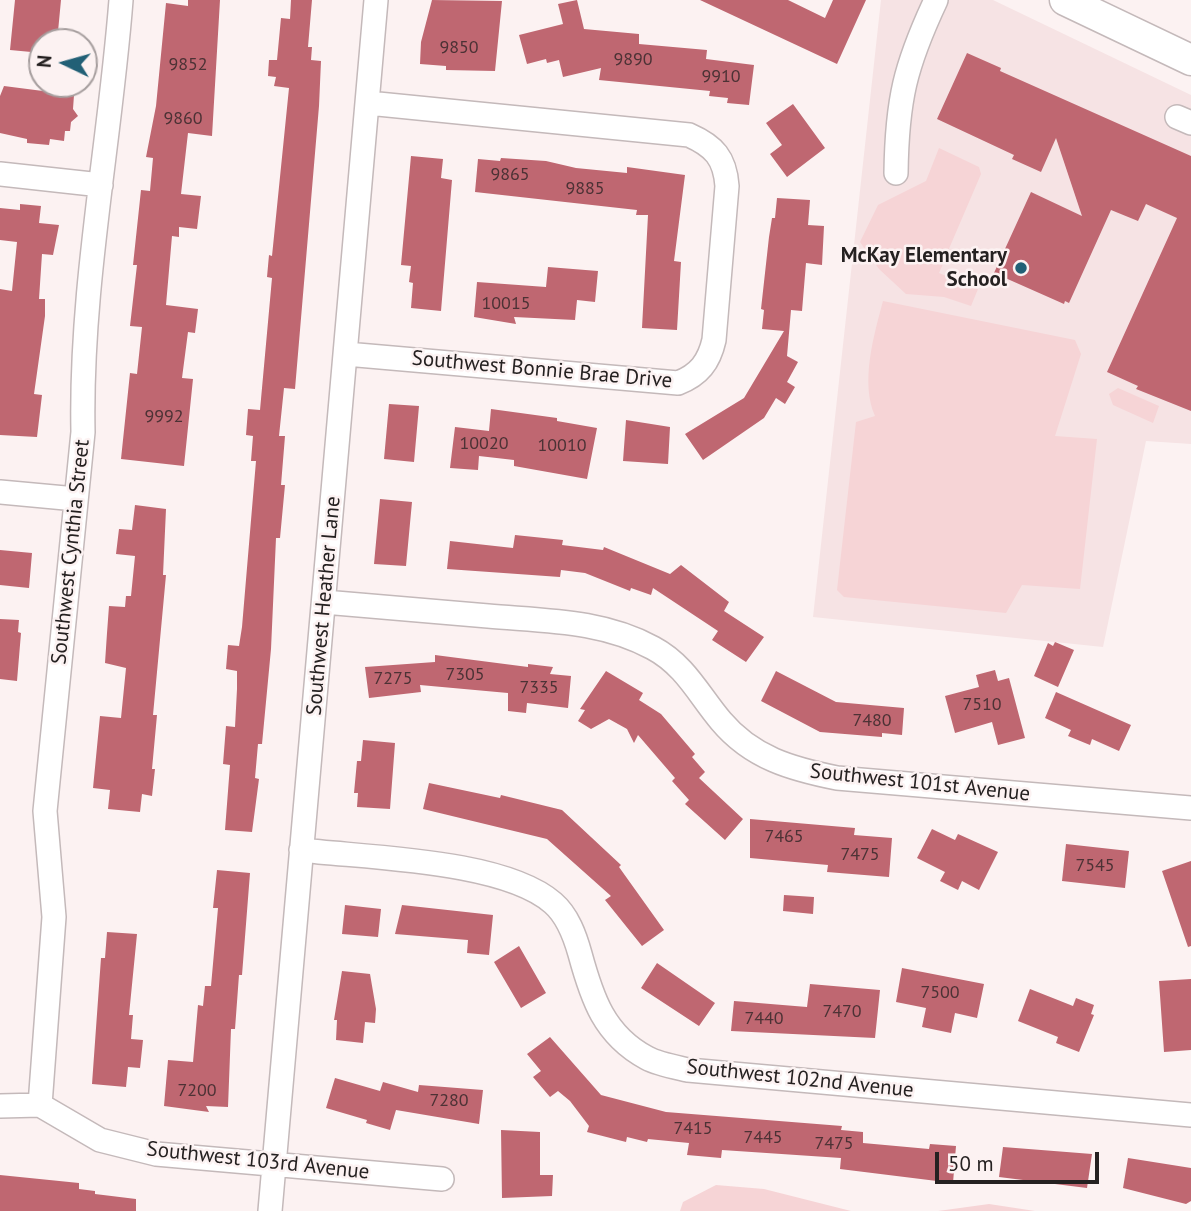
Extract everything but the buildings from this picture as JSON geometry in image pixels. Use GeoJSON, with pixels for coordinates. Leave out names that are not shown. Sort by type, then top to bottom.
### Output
{"type":"FeatureCollection","features":[{"type":"Feature","properties":{"kind":"main road"},"geometry":{"type":"LineString","coordinates":[[1065,0],[1191,60]]}},
{"type":"Feature","properties":{"kind":"street","name":"Southwest Cynthia Street"},"geometry":{"type":"LineString","coordinates":[[40,1105],[54,917],[46,811],[83,432],[82,373],[101,185],[114,96],[121,0]]}},
{"type":"Feature","properties":{"kind":"street","name":"Southwest Heather Lane"},"geometry":{"type":"LineString","coordinates":[[270,1211],[376,0]]}},
{"type":"Feature","properties":{"kind":"street"},"geometry":{"type":"LineString","coordinates":[[896,173],[900,98],[911,54],[936,0]]}},
{"type":"Feature","properties":{"kind":"street","name":"Southwest Bonnie Brae Drive"},"geometry":{"type":"LineString","coordinates":[[346,354],[678,383],[698,373],[706,364],[714,340],[727,186],[723,161],[714,148],[689,135],[368,103]]}},
{"type":"Feature","properties":{"kind":"street"},"geometry":{"type":"LineString","coordinates":[[0,173],[101,185]]}},
{"type":"Feature","properties":{"kind":"street"},"geometry":{"type":"LineString","coordinates":[[0,492],[76,499]]}},
{"type":"Feature","properties":{"kind":"street","name":"Southwest 101st Avenue"},"geometry":{"type":"LineString","coordinates":[[324,602],[577,624],[622,632],[657,650],[694,681],[721,721],[750,748],[788,768],[837,778],[1191,808]]}},
{"type":"Feature","properties":{"kind":"street","name":"Southwest 102nd Avenue"},"geometry":{"type":"LineString","coordinates":[[301,850],[488,872],[523,883],[555,904],[573,931],[596,1007],[613,1031],[647,1058],[688,1070],[1191,1115]]}},
{"type":"Feature","properties":{"kind":"street"},"geometry":{"type":"LineString","coordinates":[[0,1106],[40,1105]]}},
{"type":"Feature","properties":{"kind":"street","name":"Southwest 103rd Avenue"},"geometry":{"type":"LineString","coordinates":[[40,1105],[100,1140],[156,1154],[442,1179]]}},
{"type":"Feature","properties":{"kind":"shaded area","name":"McKay Elementary School"},"geometry":{"type":"Polygon","coordinates":[[[881,0],[993,0],[1191,95],[1191,444],[1146,441],[1103,647],[813,617],[881,0]]]}},
{"type":"Feature","properties":{"kind":"shaded area"},"geometry":{"type":"Polygon","coordinates":[[[939,148],[979,167],[981,174],[945,258],[940,256],[937,261],[943,264],[939,273],[978,289],[971,306],[944,297],[906,294],[879,269],[860,242],[878,205],[926,181],[939,148]]]}},
{"type":"Feature","properties":{"kind":"shaded area"},"geometry":{"type":"Polygon","coordinates":[[[883,301],[1075,340],[1081,354],[1055,436],[1097,439],[1080,589],[1022,585],[1006,613],[844,597],[837,590],[856,422],[875,416],[869,388],[870,358],[883,301]]]}},
{"type":"Feature","properties":{"kind":"shaded area"},"geometry":{"type":"Polygon","coordinates":[[[1118,388],[1159,406],[1153,423],[1113,405],[1109,394],[1118,388]]]}},
{"type":"Feature","properties":{"kind":"shaded area"},"geometry":{"type":"Polygon","coordinates":[[[716,1185],[764,1189],[851,1211],[680,1211],[683,1202],[716,1185]]]}},
{"type":"Feature","properties":{"kind":"shaded area"},"geometry":{"type":"Polygon","coordinates":[[[989,1204],[1035,1211],[938,1211],[989,1204]]]}},
{"type":"Feature","properties":{"kind":"place","name":"McKay Elementary School"},"geometry":{"type":"Point","coordinates":[1021,268]}}]}
